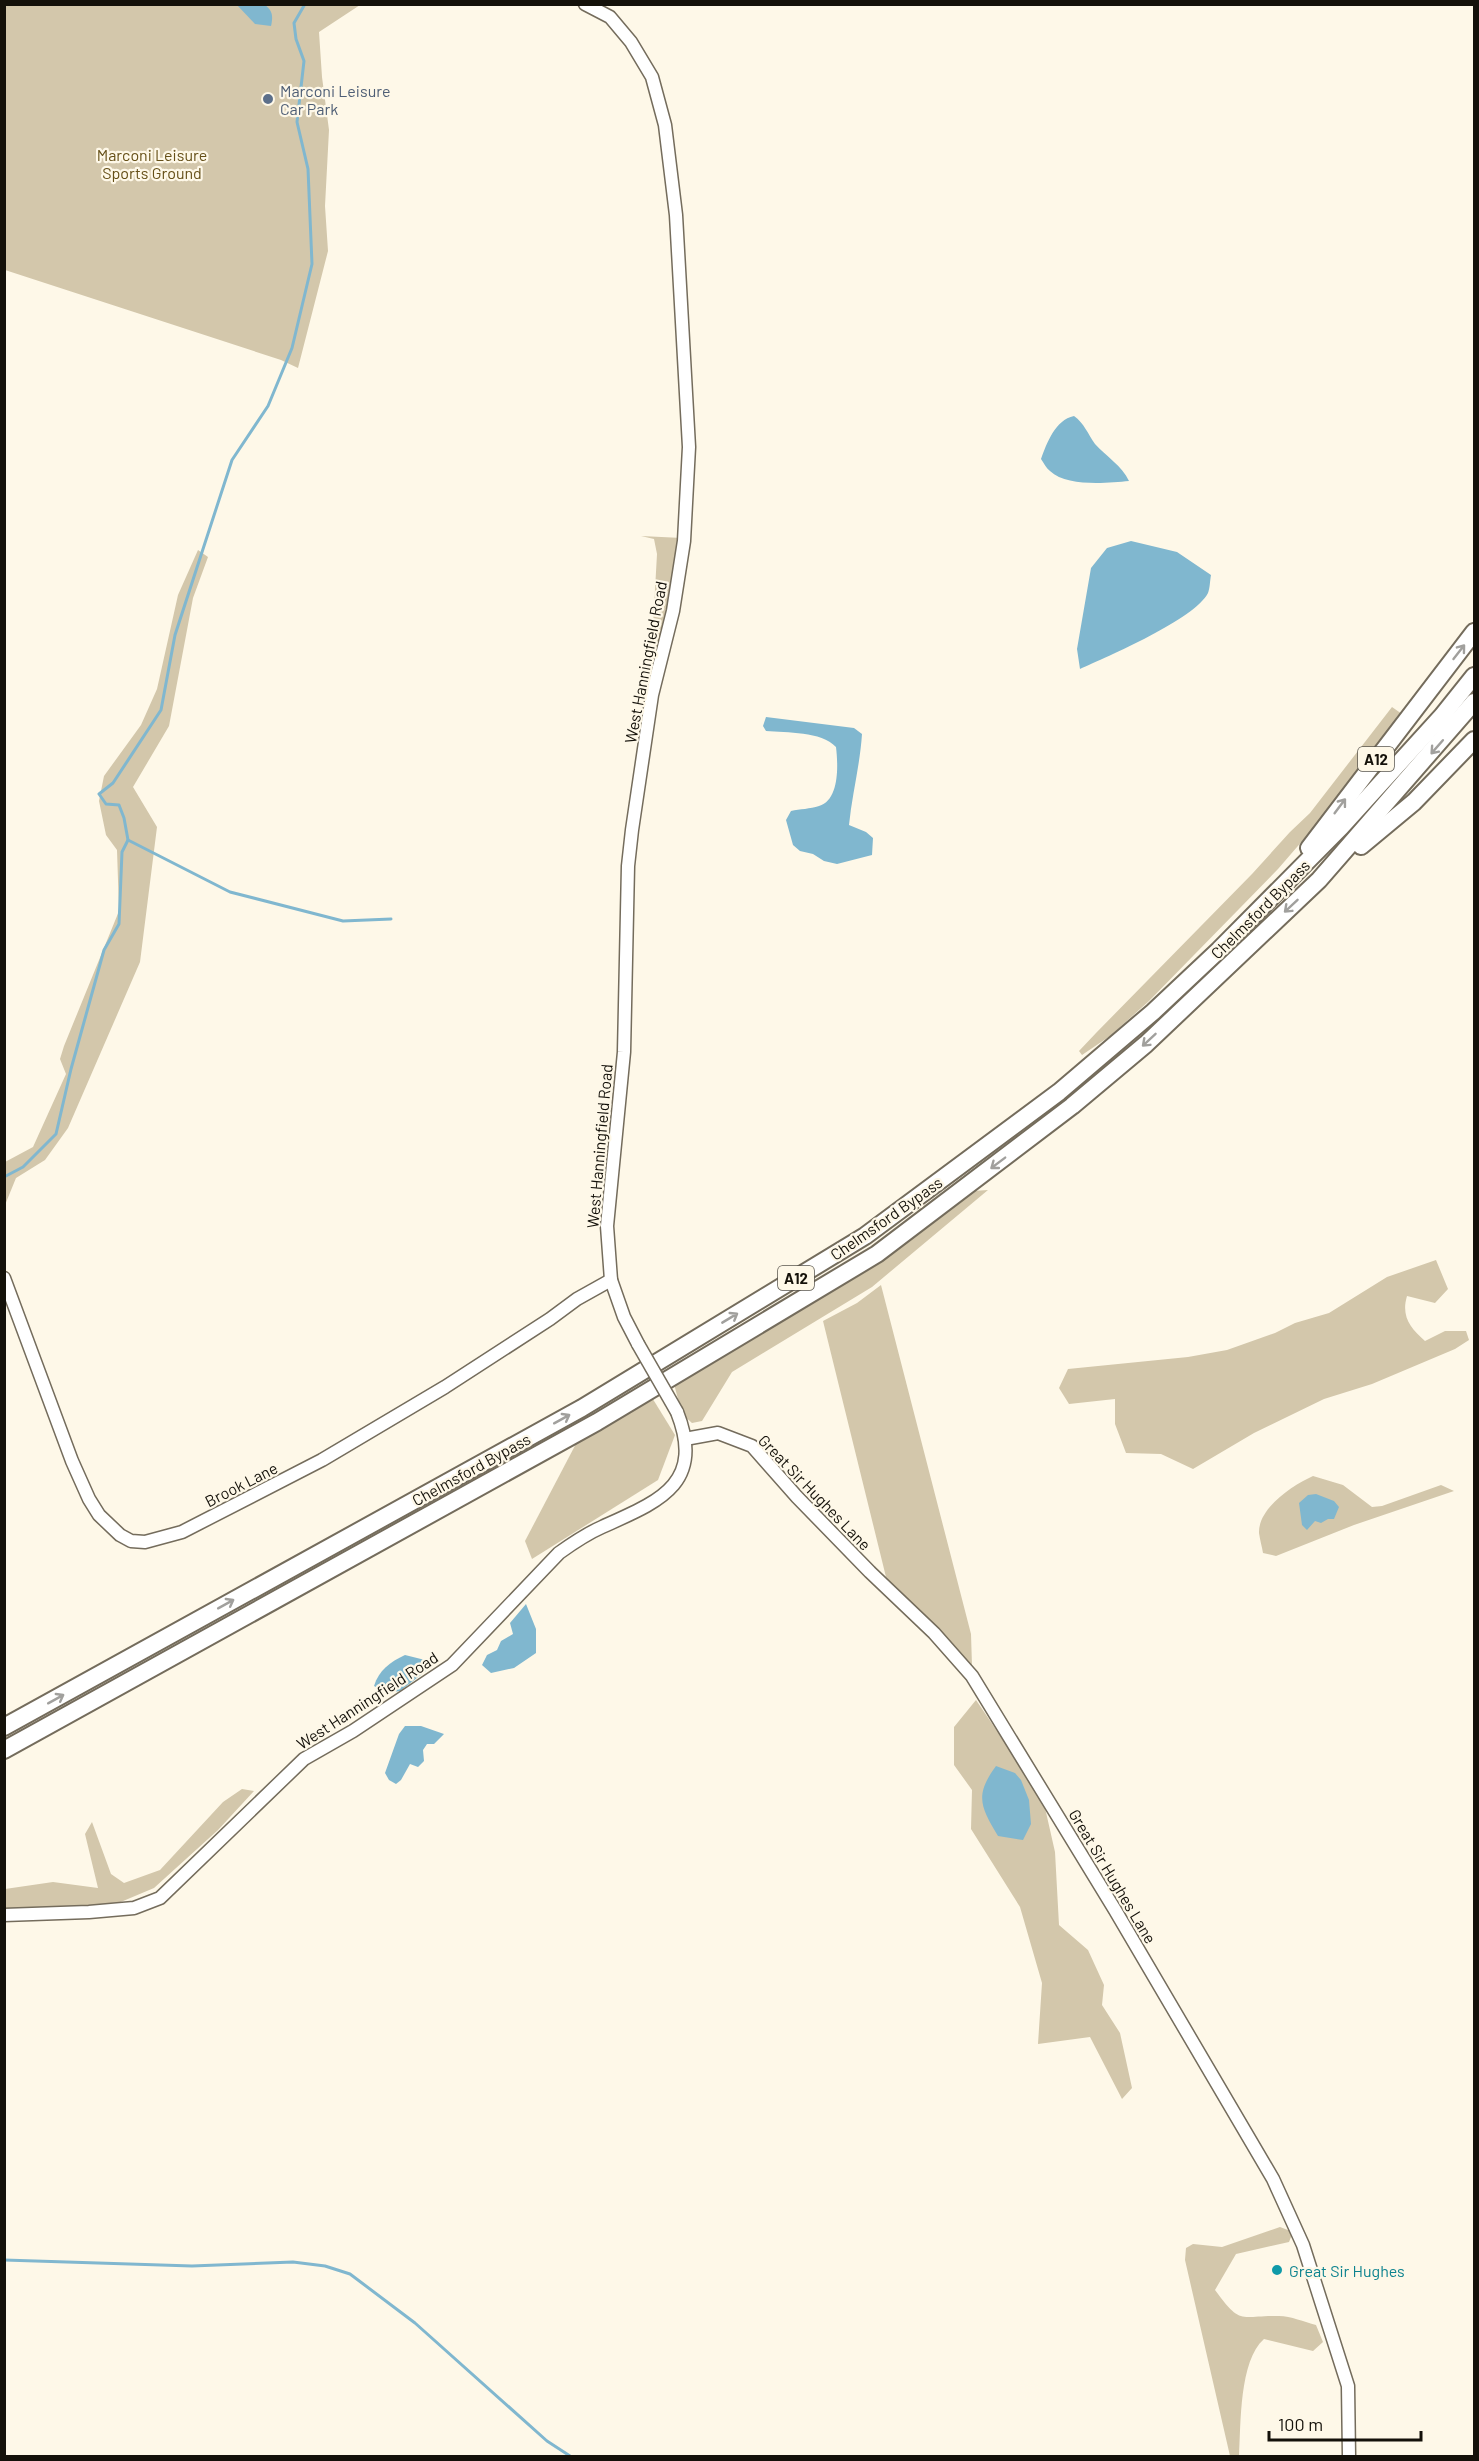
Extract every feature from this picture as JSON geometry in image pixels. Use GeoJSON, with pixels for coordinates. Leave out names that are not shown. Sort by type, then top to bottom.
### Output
{"type":"FeatureCollection","features":[{"type":"Feature","properties":{"kind":"highway","name":"A12"},"geometry":{"type":"LineString","coordinates":[[1281,888],[1323,828],[1474,632]]}},
{"type":"Feature","properties":{"kind":"highway","name":"Chelmsford Bypass"},"geometry":{"type":"LineString","coordinates":[[4,1727],[582,1408],[865,1236],[1059,1092],[1153,1012],[1341,827],[1442,716],[1474,676]]}},
{"type":"Feature","properties":{"kind":"highway","name":"Chelmsford Bypass"},"geometry":{"type":"LineString","coordinates":[[4,1750],[597,1422],[878,1254],[1072,1106],[1146,1044],[1319,880],[1474,702]]}},
{"type":"Feature","properties":{"kind":"highway","name":"A12"},"geometry":{"type":"LineString","coordinates":[[1319,880],[1414,802],[1474,740]]}},
{"type":"Feature","properties":{"kind":"street","name":"West Hanningfield Road"},"geometry":{"type":"LineString","coordinates":[[4,1915],[134,1908],[160,1898],[304,1759],[362,1725],[452,1665],[559,1553],[575,1541],[647,1507],[666,1494],[677,1481],[684,1464],[685,1439],[678,1412],[624,1317],[611,1280],[607,1226],[624,1052],[628,866],[652,695],[673,610],[684,541],[689,447],[676,215],[665,125],[652,77],[630,42],[610,17],[585,4]]}},
{"type":"Feature","properties":{"kind":"street","name":"Brook Lane"},"geometry":{"type":"LineString","coordinates":[[4,1278],[72,1461],[89,1499],[99,1515],[120,1535],[131,1541],[145,1542],[182,1532],[322,1460],[446,1387],[578,1299],[611,1280]]}},
{"type":"Feature","properties":{"kind":"street","name":"Great Sir Hughes Lane"},"geometry":{"type":"LineString","coordinates":[[685,1439],[718,1433],[752,1446],[797,1497],[934,1634],[972,1676],[1115,1910],[1273,2179],[1303,2244],[1348,2386],[1349,2457]]}},
{"type":"Feature","properties":{"kind":"green space","name":"Marconi Leisure Sports Ground"},"geometry":{"type":"Polygon","coordinates":[[[4,5],[360,5],[319,32],[329,130],[325,206],[328,251],[298,368],[281,360],[5,270],[4,5]]]}},
{"type":"Feature","properties":{"kind":"green space"},"geometry":{"type":"Polygon","coordinates":[[[641,536],[682,538],[679,570],[672,601],[651,661],[657,554],[654,539],[641,536]]]}},
{"type":"Feature","properties":{"kind":"green space"},"geometry":{"type":"Polygon","coordinates":[[[198,550],[208,557],[193,598],[169,726],[133,787],[157,827],[140,962],[68,1128],[45,1160],[16,1178],[5,1205],[5,1162],[33,1147],[66,1074],[60,1059],[64,1046],[119,911],[117,850],[106,835],[99,801],[104,776],[141,725],[157,689],[178,595],[198,550]]]}},
{"type":"Feature","properties":{"kind":"green space"},"geometry":{"type":"Polygon","coordinates":[[[1392,707],[1402,714],[1310,832],[1278,869],[1149,1001],[1110,1036],[1082,1055],[1079,1051],[1310,813],[1392,707]]]}},
{"type":"Feature","properties":{"kind":"green space"},"geometry":{"type":"Polygon","coordinates":[[[988,1190],[872,1287],[732,1372],[702,1421],[692,1423],[682,1414],[674,1384],[973,1191],[988,1190]]]}},
{"type":"Feature","properties":{"kind":"green space"},"geometry":{"type":"Polygon","coordinates":[[[1436,1260],[1448,1289],[1435,1303],[1407,1296],[1405,1310],[1408,1321],[1425,1341],[1445,1331],[1466,1331],[1469,1340],[1455,1349],[1372,1384],[1324,1399],[1254,1433],[1193,1469],[1161,1454],[1126,1453],[1115,1424],[1115,1399],[1069,1404],[1059,1388],[1068,1369],[1188,1357],[1227,1350],[1275,1333],[1295,1323],[1329,1313],[1387,1277],[1436,1260]]]}},
{"type":"Feature","properties":{"kind":"green space"},"geometry":{"type":"Polygon","coordinates":[[[881,1285],[971,1634],[972,1666],[948,1650],[886,1577],[823,1321],[857,1303],[881,1285]]]}},
{"type":"Feature","properties":{"kind":"green space"},"geometry":{"type":"Polygon","coordinates":[[[651,1396],[675,1435],[658,1480],[532,1559],[525,1541],[579,1438],[651,1396]]]}},
{"type":"Feature","properties":{"kind":"green space"},"geometry":{"type":"Polygon","coordinates":[[[1313,1476],[1343,1485],[1372,1507],[1382,1506],[1441,1485],[1454,1491],[1354,1525],[1276,1556],[1263,1553],[1259,1533],[1264,1515],[1278,1498],[1313,1476]]]}},
{"type":"Feature","properties":{"kind":"green space"},"geometry":{"type":"Polygon","coordinates":[[[976,1700],[1043,1799],[1055,1852],[1059,1925],[1088,1950],[1104,1985],[1102,2005],[1120,2033],[1132,2088],[1122,2099],[1090,2037],[1038,2044],[1042,1983],[1020,1907],[971,1829],[972,1790],[954,1765],[954,1727],[976,1700]]]}},
{"type":"Feature","properties":{"kind":"green space"},"geometry":{"type":"Polygon","coordinates":[[[242,1789],[254,1791],[218,1830],[154,1888],[116,1904],[5,1909],[5,1889],[53,1882],[98,1888],[85,1834],[92,1822],[111,1874],[124,1883],[160,1870],[223,1802],[242,1789]]]}},
{"type":"Feature","properties":{"kind":"green space"},"geometry":{"type":"Polygon","coordinates":[[[1280,2227],[1293,2232],[1289,2242],[1236,2254],[1215,2290],[1231,2310],[1242,2316],[1284,2316],[1316,2325],[1323,2342],[1313,2351],[1264,2339],[1256,2349],[1246,2377],[1241,2411],[1239,2456],[1230,2456],[1185,2260],[1186,2248],[1193,2244],[1222,2247],[1280,2227]]]}},
{"type":"Feature","properties":{"kind":"water"},"geometry":{"type":"Polygon","coordinates":[[[237,5],[265,5],[272,14],[271,26],[255,24],[237,5]]]}},
{"type":"Feature","properties":{"kind":"water"},"geometry":{"type":"Polygon","coordinates":[[[1074,416],[1083,425],[1095,444],[1118,466],[1129,481],[1077,482],[1057,476],[1047,468],[1041,459],[1049,439],[1062,422],[1074,416]]]}},
{"type":"Feature","properties":{"kind":"water"},"geometry":{"type":"Polygon","coordinates":[[[1131,541],[1177,552],[1211,575],[1208,593],[1200,603],[1169,625],[1129,647],[1080,669],[1077,649],[1091,568],[1107,548],[1131,541]]]}},
{"type":"Feature","properties":{"kind":"water"},"geometry":{"type":"Polygon","coordinates":[[[766,717],[854,728],[862,734],[849,825],[866,832],[873,838],[872,855],[837,864],[800,851],[793,845],[786,820],[791,811],[819,806],[831,797],[836,781],[836,747],[813,735],[766,731],[763,726],[766,717]]]}},
{"type":"Feature","properties":{"kind":"water"},"geometry":{"type":"Polygon","coordinates":[[[1316,1494],[1334,1501],[1339,1507],[1334,1519],[1321,1523],[1315,1521],[1307,1530],[1302,1525],[1299,1503],[1308,1495],[1316,1494]]]}},
{"type":"Feature","properties":{"kind":"water"},"geometry":{"type":"Polygon","coordinates":[[[526,1604],[536,1629],[536,1653],[514,1668],[491,1673],[482,1665],[487,1655],[497,1650],[501,1641],[513,1634],[510,1623],[526,1604]]]}},
{"type":"Feature","properties":{"kind":"water"},"geometry":{"type":"Polygon","coordinates":[[[405,1655],[429,1661],[426,1671],[400,1691],[387,1693],[374,1686],[386,1667],[405,1655]]]}},
{"type":"Feature","properties":{"kind":"water"},"geometry":{"type":"Polygon","coordinates":[[[405,1726],[421,1726],[444,1734],[434,1744],[427,1744],[423,1750],[424,1761],[418,1767],[410,1764],[401,1780],[396,1784],[389,1780],[385,1773],[399,1734],[405,1726]]]}},
{"type":"Feature","properties":{"kind":"water"},"geometry":{"type":"Polygon","coordinates":[[[996,1766],[1015,1773],[1021,1780],[1029,1800],[1031,1824],[1023,1840],[998,1836],[984,1809],[982,1794],[996,1766]]]}},
{"type":"Feature","properties":{"kind":"waterway"},"geometry":{"type":"LineString","coordinates":[[4,1177],[23,1167],[56,1134],[71,1069],[104,950],[119,924],[122,852],[128,840],[119,805],[106,804],[99,794],[113,783],[161,710],[175,635],[232,460],[268,406],[292,348],[312,264],[308,169],[297,122],[304,61],[296,39],[294,23],[305,4]]}},
{"type":"Feature","properties":{"kind":"waterway"},"geometry":{"type":"LineString","coordinates":[[128,840],[230,892],[343,921],[391,919]]}},
{"type":"Feature","properties":{"kind":"waterway"},"geometry":{"type":"LineString","coordinates":[[4,2260],[192,2266],[293,2262],[325,2266],[350,2274],[415,2323],[547,2441],[570,2456]]}},
{"type":"Feature","properties":{"kind":"place","name":"Marconi Leisure Car Park"},"geometry":{"type":"Point","coordinates":[268,99]}},
{"type":"Feature","properties":{"kind":"place","name":"Great Sir Hughes"},"geometry":{"type":"Point","coordinates":[1277,2270]}}]}
